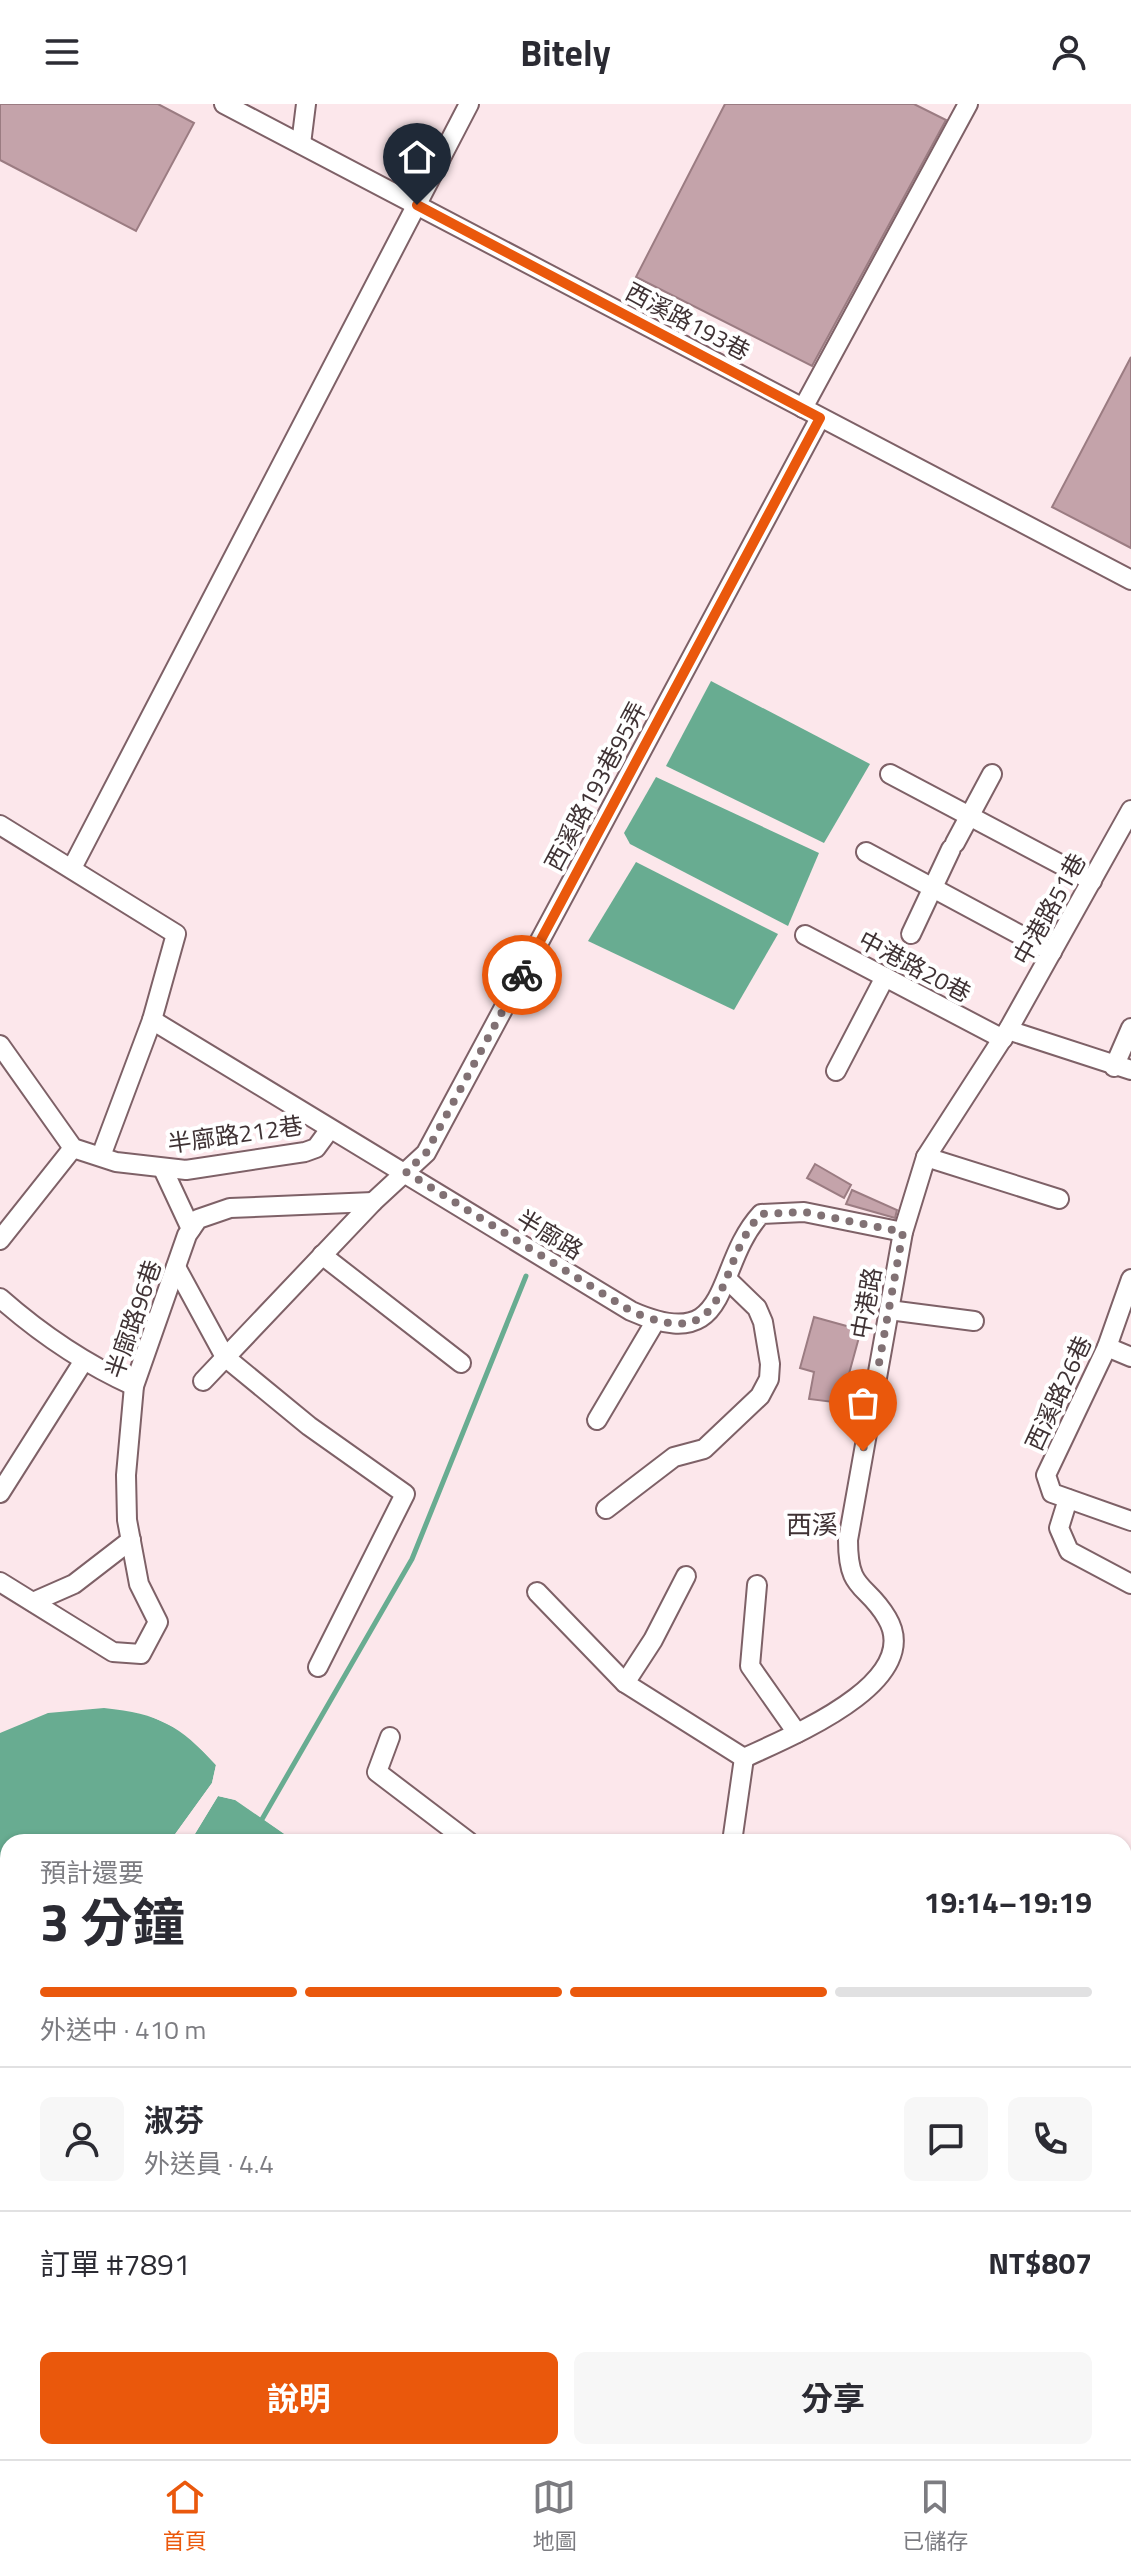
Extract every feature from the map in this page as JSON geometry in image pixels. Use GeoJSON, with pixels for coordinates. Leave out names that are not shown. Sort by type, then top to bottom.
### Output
{"type":"FeatureCollection","features":[{"type":"Feature","properties":{"kind":"street","name":"西溪路193巷"},"geometry":{"type":"LineString","coordinates":[[224,104],[1131,580]]}},
{"type":"Feature","properties":{"kind":"street"},"geometry":{"type":"LineString","coordinates":[[301,144],[306,104]]}},
{"type":"Feature","properties":{"kind":"street"},"geometry":{"type":"LineString","coordinates":[[72,868],[469,104]]}},
{"type":"Feature","properties":{"kind":"street"},"geometry":{"type":"LineString","coordinates":[[803,408],[968,104]]}},
{"type":"Feature","properties":{"kind":"street","name":"西溪路193巷95弄"},"geometry":{"type":"LineString","coordinates":[[406,1172],[426,1153],[820,418]]}},
{"type":"Feature","properties":{"kind":"street"},"geometry":{"type":"LineString","coordinates":[[890,774],[1092,881]]}},
{"type":"Feature","properties":{"kind":"street"},"geometry":{"type":"LineString","coordinates":[[911,934],[992,774]]}},
{"type":"Feature","properties":{"kind":"street","name":"中港路51巷"},"geometry":{"type":"LineString","coordinates":[[1005,1035],[1131,810]]}},
{"type":"Feature","properties":{"kind":"street"},"geometry":{"type":"LineString","coordinates":[[0,825],[176,934],[152,1020],[101,1156]]}},
{"type":"Feature","properties":{"kind":"street"},"geometry":{"type":"LineString","coordinates":[[866,852],[1052,952]]}},
{"type":"Feature","properties":{"kind":"street","name":"中港路20巷"},"geometry":{"type":"LineString","coordinates":[[805,935],[1005,1035]]}},
{"type":"Feature","properties":{"kind":"street"},"geometry":{"type":"LineString","coordinates":[[836,1071],[885,977]]}},
{"type":"Feature","properties":{"kind":"street","name":"半廍路"},"geometry":{"type":"LineString","coordinates":[[152,1020],[617,1303],[655,1322],[700,1321],[712,1311],[746,1231],[761,1214],[804,1212],[903,1232]]}},
{"type":"Feature","properties":{"kind":"street"},"geometry":{"type":"LineString","coordinates":[[1005,1035],[1122,1068],[1131,1028]]}},
{"type":"Feature","properties":{"kind":"street","name":"中港路"},"geometry":{"type":"LineString","coordinates":[[744,1758],[820,1722],[879,1679],[890,1662],[894,1646],[887,1618],[858,1587],[848,1569],[848,1554],[903,1232],[926,1157],[1005,1035]]}},
{"type":"Feature","properties":{"kind":"street"},"geometry":{"type":"LineString","coordinates":[[0,1045],[73,1148],[0,1240]]}},
{"type":"Feature","properties":{"kind":"street","name":"半廍路212巷"},"geometry":{"type":"LineString","coordinates":[[73,1148],[116,1162],[186,1170],[305,1152],[316,1148],[330,1129]]}},
{"type":"Feature","properties":{"kind":"street"},"geometry":{"type":"LineString","coordinates":[[926,1157],[1059,1199]]}},
{"type":"Feature","properties":{"kind":"street"},"geometry":{"type":"LineString","coordinates":[[163,1169],[191,1229],[198,1219],[230,1208],[373,1202]]}},
{"type":"Feature","properties":{"kind":"street"},"geometry":{"type":"LineString","coordinates":[[203,1381],[373,1202],[406,1172]]}},
{"type":"Feature","properties":{"kind":"street","name":"半廍路96巷"},"geometry":{"type":"LineString","coordinates":[[33,1602],[113,1652],[141,1654],[158,1622],[139,1584],[131,1540],[126,1475],[134,1386],[191,1229]]}},
{"type":"Feature","properties":{"kind":"street"},"geometry":{"type":"LineString","coordinates":[[322,1255],[461,1363]]}},
{"type":"Feature","properties":{"kind":"street"},"geometry":{"type":"LineString","coordinates":[[176,1267],[225,1357],[309,1426],[405,1494],[318,1667]]}},
{"type":"Feature","properties":{"kind":"street"},"geometry":{"type":"LineString","coordinates":[[606,1509],[674,1457],[704,1449],[760,1396],[769,1379],[763,1322],[757,1308],[727,1279]]}},
{"type":"Feature","properties":{"kind":"street","name":"西溪路26巷"},"geometry":{"type":"LineString","coordinates":[[1068,1499],[1052,1493],[1046,1475],[1107,1347],[1131,1279]]}},
{"type":"Feature","properties":{"kind":"street"},"geometry":{"type":"LineString","coordinates":[[0,1298],[38,1331],[83,1362],[134,1386]]}},
{"type":"Feature","properties":{"kind":"street"},"geometry":{"type":"LineString","coordinates":[[889,1310],[974,1321]]}},
{"type":"Feature","properties":{"kind":"street"},"geometry":{"type":"LineString","coordinates":[[597,1420],[655,1322]]}},
{"type":"Feature","properties":{"kind":"street"},"geometry":{"type":"LineString","coordinates":[[1107,1347],[1131,1357]]}},
{"type":"Feature","properties":{"kind":"street"},"geometry":{"type":"LineString","coordinates":[[0,1493],[83,1362]]}},
{"type":"Feature","properties":{"kind":"street"},"geometry":{"type":"LineString","coordinates":[[1131,1521],[1068,1499],[1059,1528],[1069,1551],[1131,1584]]}},
{"type":"Feature","properties":{"kind":"street"},"geometry":{"type":"LineString","coordinates":[[0,1582],[33,1602],[74,1584],[131,1540]]}},
{"type":"Feature","properties":{"kind":"street"},"geometry":{"type":"LineString","coordinates":[[625,1683],[653,1640],[686,1576]]}},
{"type":"Feature","properties":{"kind":"street"},"geometry":{"type":"LineString","coordinates":[[757,1585],[750,1666],[797,1733]]}},
{"type":"Feature","properties":{"kind":"street"},"geometry":{"type":"LineString","coordinates":[[537,1592],[625,1683],[744,1758],[733,1834]]}},
{"type":"Feature","properties":{"kind":"street"},"geometry":{"type":"LineString","coordinates":[[390,1737],[377,1772],[458,1834]]}},
{"type":"Feature","properties":{"kind":"shaded area"},"geometry":{"type":"Polygon","coordinates":[[[711,681],[870,764],[824,843],[666,766],[711,681]]]}},
{"type":"Feature","properties":{"kind":"shaded area"},"geometry":{"type":"Polygon","coordinates":[[[656,777],[819,853],[788,926],[630,844],[624,833],[656,777]]]}},
{"type":"Feature","properties":{"kind":"shaded area"},"geometry":{"type":"Polygon","coordinates":[[[636,862],[778,934],[734,1010],[588,941],[636,862]]]}},
{"type":"Feature","properties":{"kind":"shaded area"},"geometry":{"type":"Polygon","coordinates":[[[104,1708],[154,1718],[191,1740],[216,1765],[212,1783],[175,1834],[0,1834],[0,1733],[48,1713],[104,1708]]]}},
{"type":"Feature","properties":{"kind":"shaded area"},"geometry":{"type":"Polygon","coordinates":[[[218,1796],[235,1800],[284,1834],[195,1834],[218,1796]]]}},
{"type":"Feature","properties":{"kind":"pier"},"geometry":{"type":"Polygon","coordinates":[[[131,1707],[189,1729],[220,1764],[216,1785],[180,1834],[175,1834],[212,1783],[216,1765],[186,1733],[131,1707]]]}},
{"type":"Feature","properties":{"kind":"pier"},"geometry":{"type":"Polygon","coordinates":[[[218,1792],[238,1797],[291,1834],[285,1834],[236,1800],[218,1796],[195,1834],[190,1834],[218,1792]]]}},
{"type":"Feature","properties":{"kind":"building"},"geometry":{"type":"Polygon","coordinates":[[[0,104],[158,104],[194,123],[136,231],[0,160],[0,104]]]}},
{"type":"Feature","properties":{"kind":"building"},"geometry":{"type":"Polygon","coordinates":[[[725,104],[914,104],[946,120],[812,366],[636,277],[725,104]]]}},
{"type":"Feature","properties":{"kind":"building"},"geometry":{"type":"Polygon","coordinates":[[[1131,357],[1131,548],[1052,507],[1131,357]]]}},
{"type":"Feature","properties":{"kind":"building"},"geometry":{"type":"Polygon","coordinates":[[[815,1164],[851,1185],[844,1198],[807,1178],[815,1164]]]}},
{"type":"Feature","properties":{"kind":"building"},"geometry":{"type":"Polygon","coordinates":[[[852,1190],[897,1210],[895,1218],[846,1204],[852,1190]]]}},
{"type":"Feature","properties":{"kind":"building"},"geometry":{"type":"Polygon","coordinates":[[[814,1317],[861,1330],[841,1403],[809,1399],[814,1372],[800,1368],[814,1317]]]}},
{"type":"Feature","properties":{"kind":"waterway"},"geometry":{"type":"LineString","coordinates":[[261,1821],[412,1559],[526,1276]]}},
{"type":"Feature","properties":{"kind":"way so far"},"geometry":{"type":"LineString","coordinates":[[522,975],[426,1153],[406,1172],[631,1311],[655,1322],[681,1324],[700,1321],[712,1311],[722,1294],[746,1231],[761,1214],[804,1212],[903,1232],[863,1451]]}},
{"type":"Feature","properties":{"kind":"district","name":"西溪"},"geometry":{"type":"Point","coordinates":[812,1524]}},
{"type":"Feature","properties":{"kind":"route"},"geometry":{"type":"LineString","coordinates":[[417,205],[820,418],[522,975]]}}]}
